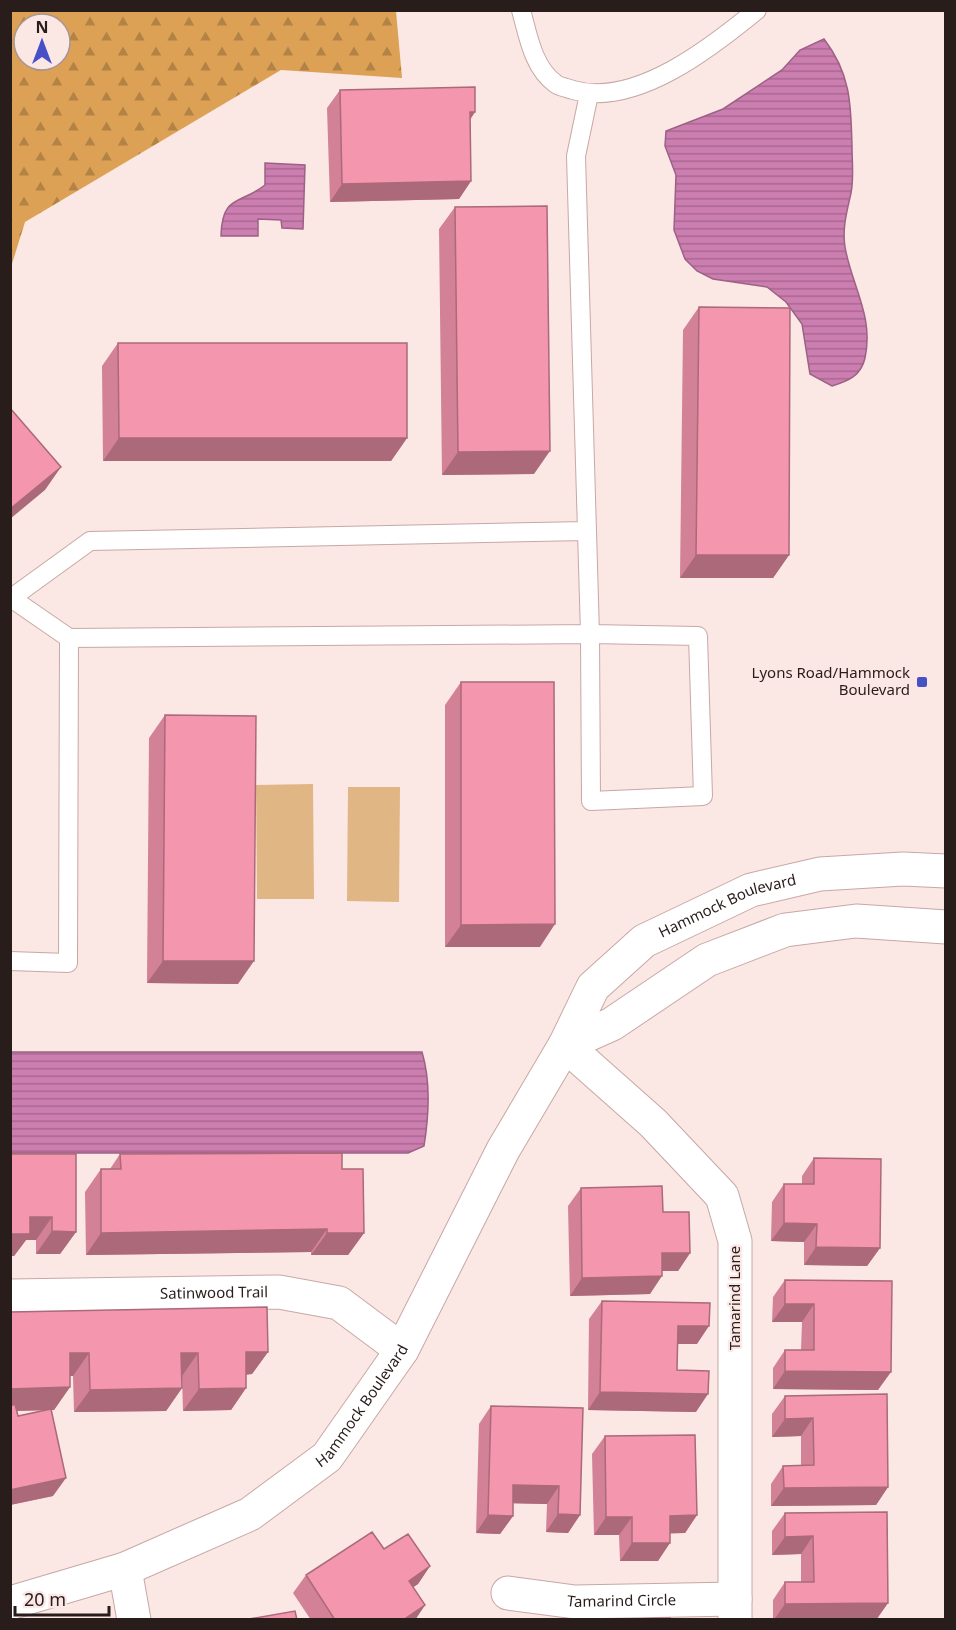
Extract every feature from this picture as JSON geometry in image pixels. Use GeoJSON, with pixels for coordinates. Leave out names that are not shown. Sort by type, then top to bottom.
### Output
{"type":"FeatureCollection","features":[{"type":"Feature","properties":{"kind":"street","name":"Hammock Boulevard"},"geometry":{"type":"LineString","coordinates":[[10,1603],[125,1569],[250,1514],[327,1457],[402,1350],[503,1150],[565,1046],[593,987],[644,940],[751,890],[820,874],[903,869],[945,871]]}},
{"type":"Feature","properties":{"kind":"street"},"geometry":{"type":"LineString","coordinates":[[565,1046],[612,1024],[707,960],[785,930],[856,921],[945,927]]}},
{"type":"Feature","properties":{"kind":"street","name":"Tamarind Lane"},"geometry":{"type":"LineString","coordinates":[[565,1046],[653,1123],[722,1196],[729,1218],[735,1240],[735,1609]]}},
{"type":"Feature","properties":{"kind":"street","name":"Satinwood Trail"},"geometry":{"type":"LineString","coordinates":[[10,1296],[279,1292],[339,1303],[402,1350]]}},
{"type":"Feature","properties":{"kind":"street"},"geometry":{"type":"LineString","coordinates":[[125,1569],[134,1620]]}},
{"type":"Feature","properties":{"kind":"street","name":"Tamarind Circle"},"geometry":{"type":"LineString","coordinates":[[508,1593],[575,1602],[735,1609]]}},
{"type":"Feature","properties":{"kind":"lane"},"geometry":{"type":"LineString","coordinates":[[521,10],[534,57],[556,84],[589,94],[625,89],[682,66],[757,10]]}},
{"type":"Feature","properties":{"kind":"lane"},"geometry":{"type":"LineString","coordinates":[[586,531],[90,541],[11,598],[69,638],[590,634],[698,636],[703,796],[591,801],[590,634],[576,156],[589,94]]}},
{"type":"Feature","properties":{"kind":"lane"},"geometry":{"type":"LineString","coordinates":[[10,961],[68,963],[69,638]]}},
{"type":"Feature","properties":{"kind":"green space"},"geometry":{"type":"Polygon","coordinates":[[[11,10],[396,11],[402,78],[281,70],[25,222],[11,267],[11,10]]]}},
{"type":"Feature","properties":{"kind":"shaded area"},"geometry":{"type":"Polygon","coordinates":[[[824,39],[840,65],[848,90],[852,132],[852,182],[844,240],[867,329],[865,358],[860,369],[848,380],[832,386],[810,374],[802,324],[786,302],[767,287],[713,279],[697,271],[685,259],[674,230],[676,175],[665,146],[666,131],[723,109],[782,70],[800,50],[824,39]]]}},
{"type":"Feature","properties":{"kind":"shaded area"},"geometry":{"type":"Polygon","coordinates":[[[265,163],[305,165],[303,229],[282,228],[281,220],[258,219],[258,236],[221,236],[222,223],[229,207],[265,185],[265,163]]]}},
{"type":"Feature","properties":{"kind":"shaded area"},"geometry":{"type":"Polygon","coordinates":[[[313,784],[314,899],[257,899],[256,785],[313,784]]]}},
{"type":"Feature","properties":{"kind":"shaded area"},"geometry":{"type":"Polygon","coordinates":[[[348,787],[400,787],[399,902],[347,901],[348,787]]]}},
{"type":"Feature","properties":{"kind":"shaded area"},"geometry":{"type":"Polygon","coordinates":[[[11,1052],[422,1052],[427,1075],[428,1099],[424,1146],[408,1153],[11,1153],[11,1052]]]}},
{"type":"Feature","properties":{"kind":"building"},"geometry":{"type":"Polygon","coordinates":[[[475,87],[475,112],[470,112],[471,181],[342,184],[340,90],[475,87]]]}},
{"type":"Feature","properties":{"kind":"building"},"geometry":{"type":"Polygon","coordinates":[[[547,206],[550,451],[458,452],[455,207],[547,206]]]}},
{"type":"Feature","properties":{"kind":"building"},"geometry":{"type":"Polygon","coordinates":[[[699,307],[790,308],[789,555],[696,555],[699,307]]]}},
{"type":"Feature","properties":{"kind":"building"},"geometry":{"type":"Polygon","coordinates":[[[118,343],[407,343],[407,438],[119,438],[118,343]]]}},
{"type":"Feature","properties":{"kind":"building"},"geometry":{"type":"Polygon","coordinates":[[[10,408],[61,467],[10,509],[10,408]]]}},
{"type":"Feature","properties":{"kind":"building"},"geometry":{"type":"Polygon","coordinates":[[[461,682],[554,682],[555,924],[461,925],[461,682]]]}},
{"type":"Feature","properties":{"kind":"building"},"geometry":{"type":"Polygon","coordinates":[[[165,715],[256,716],[254,961],[163,961],[165,715]]]}},
{"type":"Feature","properties":{"kind":"building"},"geometry":{"type":"Polygon","coordinates":[[[342,1153],[342,1169],[363,1169],[364,1233],[327,1233],[327,1229],[101,1233],[101,1169],[121,1169],[120,1154],[342,1153]]]}},
{"type":"Feature","properties":{"kind":"building"},"geometry":{"type":"Polygon","coordinates":[[[10,1154],[76,1154],[76,1232],[52,1231],[52,1217],[30,1217],[30,1234],[10,1234],[10,1154]]]}},
{"type":"Feature","properties":{"kind":"building"},"geometry":{"type":"Polygon","coordinates":[[[814,1158],[881,1159],[880,1248],[816,1247],[817,1224],[784,1223],[784,1184],[814,1184],[814,1158]]]}},
{"type":"Feature","properties":{"kind":"building"},"geometry":{"type":"Polygon","coordinates":[[[662,1186],[663,1212],[689,1212],[690,1253],[662,1253],[662,1276],[582,1278],[581,1188],[662,1186]]]}},
{"type":"Feature","properties":{"kind":"building"},"geometry":{"type":"Polygon","coordinates":[[[785,1280],[892,1281],[891,1372],[785,1371],[785,1350],[814,1350],[814,1304],[785,1304],[785,1280]]]}},
{"type":"Feature","properties":{"kind":"building"},"geometry":{"type":"Polygon","coordinates":[[[602,1301],[710,1303],[709,1326],[678,1326],[677,1370],[709,1371],[708,1394],[600,1392],[602,1301]]]}},
{"type":"Feature","properties":{"kind":"building"},"geometry":{"type":"Polygon","coordinates":[[[267,1307],[268,1352],[246,1352],[246,1388],[199,1389],[198,1353],[181,1353],[182,1388],[90,1390],[89,1353],[70,1353],[70,1387],[10,1389],[10,1312],[267,1307]]]}},
{"type":"Feature","properties":{"kind":"building"},"geometry":{"type":"Polygon","coordinates":[[[887,1394],[888,1487],[784,1488],[783,1466],[814,1465],[813,1418],[785,1419],[785,1396],[887,1394]]]}},
{"type":"Feature","properties":{"kind":"building"},"geometry":{"type":"Polygon","coordinates":[[[15,1404],[18,1416],[51,1409],[66,1478],[10,1490],[10,1406],[15,1404]]]}},
{"type":"Feature","properties":{"kind":"building"},"geometry":{"type":"Polygon","coordinates":[[[491,1406],[583,1408],[580,1515],[558,1514],[559,1486],[513,1485],[513,1516],[488,1515],[491,1406]]]}},
{"type":"Feature","properties":{"kind":"building"},"geometry":{"type":"Polygon","coordinates":[[[695,1435],[697,1515],[670,1516],[670,1543],[632,1543],[632,1517],[606,1517],[605,1436],[695,1435]]]}},
{"type":"Feature","properties":{"kind":"building"},"geometry":{"type":"Polygon","coordinates":[[[887,1512],[888,1603],[785,1604],[785,1582],[814,1582],[813,1536],[785,1537],[785,1513],[887,1512]]]}},
{"type":"Feature","properties":{"kind":"building"},"geometry":{"type":"Polygon","coordinates":[[[372,1532],[384,1549],[408,1534],[430,1566],[409,1581],[425,1605],[403,1620],[335,1620],[306,1575],[372,1532]]]}},
{"type":"Feature","properties":{"kind":"building"},"geometry":{"type":"Polygon","coordinates":[[[295,1611],[297,1620],[244,1620],[295,1611]]]}},
{"type":"Feature","properties":{"kind":"building"},"geometry":{"type":"Polygon","coordinates":[[[670,1618],[670,1620],[632,1620],[632,1619],[670,1618]]]}},
{"type":"Feature","properties":{"kind":"place","name":"Lyons Road/Hammock Boulevard"},"geometry":{"type":"Point","coordinates":[922,682]}}]}
